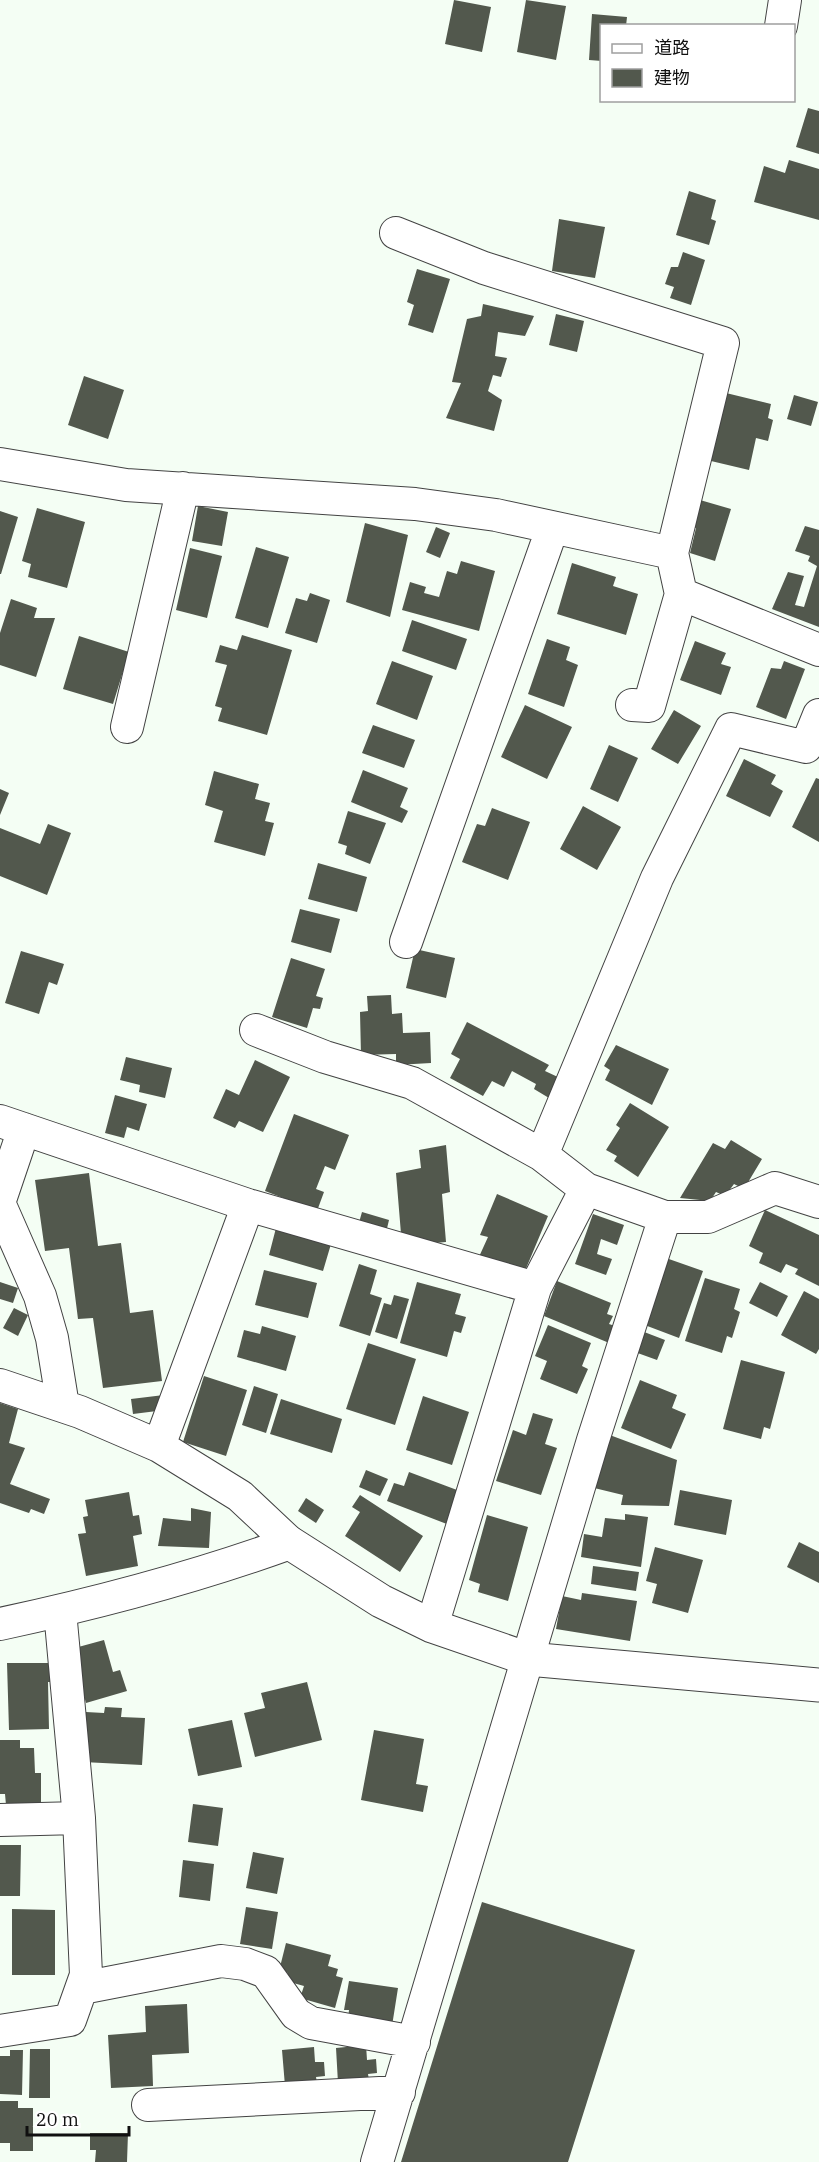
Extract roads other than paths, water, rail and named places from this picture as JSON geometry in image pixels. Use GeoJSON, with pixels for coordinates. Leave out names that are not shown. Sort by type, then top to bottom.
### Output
{"type":"FeatureCollection","features":[{"type":"Feature","properties":{"kind":"street"},"geometry":{"type":"LineString","coordinates":[[781,24],[785,0]]}},
{"type":"Feature","properties":{"kind":"street"},"geometry":{"type":"LineString","coordinates":[[396,233],[484,268],[723,343],[672,553],[681,594],[649,706],[632,705]]}},
{"type":"Feature","properties":{"kind":"street"},"geometry":{"type":"LineString","coordinates":[[0,464],[126,485],[415,504],[496,516],[672,553]]}},
{"type":"Feature","properties":{"kind":"street"},"geometry":{"type":"LineString","coordinates":[[128,727],[183,488]]}},
{"type":"Feature","properties":{"kind":"street"},"geometry":{"type":"LineString","coordinates":[[406,942],[552,529]]}},
{"type":"Feature","properties":{"kind":"street"},"geometry":{"type":"LineString","coordinates":[[681,594],[819,650]]}},
{"type":"Feature","properties":{"kind":"street"},"geometry":{"type":"LineString","coordinates":[[542,1155],[657,878],[731,729],[806,747],[819,715]]}},
{"type":"Feature","properties":{"kind":"street"},"geometry":{"type":"LineString","coordinates":[[256,1030],[325,1057],[412,1083],[542,1155],[586,1189],[664,1217],[708,1217],[776,1188],[819,1202]]}},
{"type":"Feature","properties":{"kind":"street"},"geometry":{"type":"LineString","coordinates":[[63,1406],[52,1338],[40,1296],[0,1202],[12,1125],[248,1205],[535,1288]]}},
{"type":"Feature","properties":{"kind":"street"},"geometry":{"type":"LineString","coordinates":[[432,1626],[535,1288],[586,1189]]}},
{"type":"Feature","properties":{"kind":"street"},"geometry":{"type":"LineString","coordinates":[[159,1446],[248,1205]]}},
{"type":"Feature","properties":{"kind":"street"},"geometry":{"type":"LineString","coordinates":[[377,2162],[590,1450],[664,1217]]}},
{"type":"Feature","properties":{"kind":"street"},"geometry":{"type":"LineString","coordinates":[[0,1385],[63,1406],[159,1446],[240,1496],[290,1544],[381,1602],[432,1626],[528,1659],[819,1685]]}},
{"type":"Feature","properties":{"kind":"street"},"geometry":{"type":"LineString","coordinates":[[0,1623],[60,1611],[218,1569],[290,1544]]}},
{"type":"Feature","properties":{"kind":"street"},"geometry":{"type":"LineString","coordinates":[[0,2031],[70,2020],[86,1975],[79,1818],[60,1611]]}},
{"type":"Feature","properties":{"kind":"street"},"geometry":{"type":"LineString","coordinates":[[0,1820],[79,1818]]}},
{"type":"Feature","properties":{"kind":"street"},"geometry":{"type":"LineString","coordinates":[[82,1988],[221,1961],[245,1964],[266,1972],[296,2014],[311,2023],[414,2042]]}},
{"type":"Feature","properties":{"kind":"street"},"geometry":{"type":"LineString","coordinates":[[148,2105],[399,2092]]}}]}
